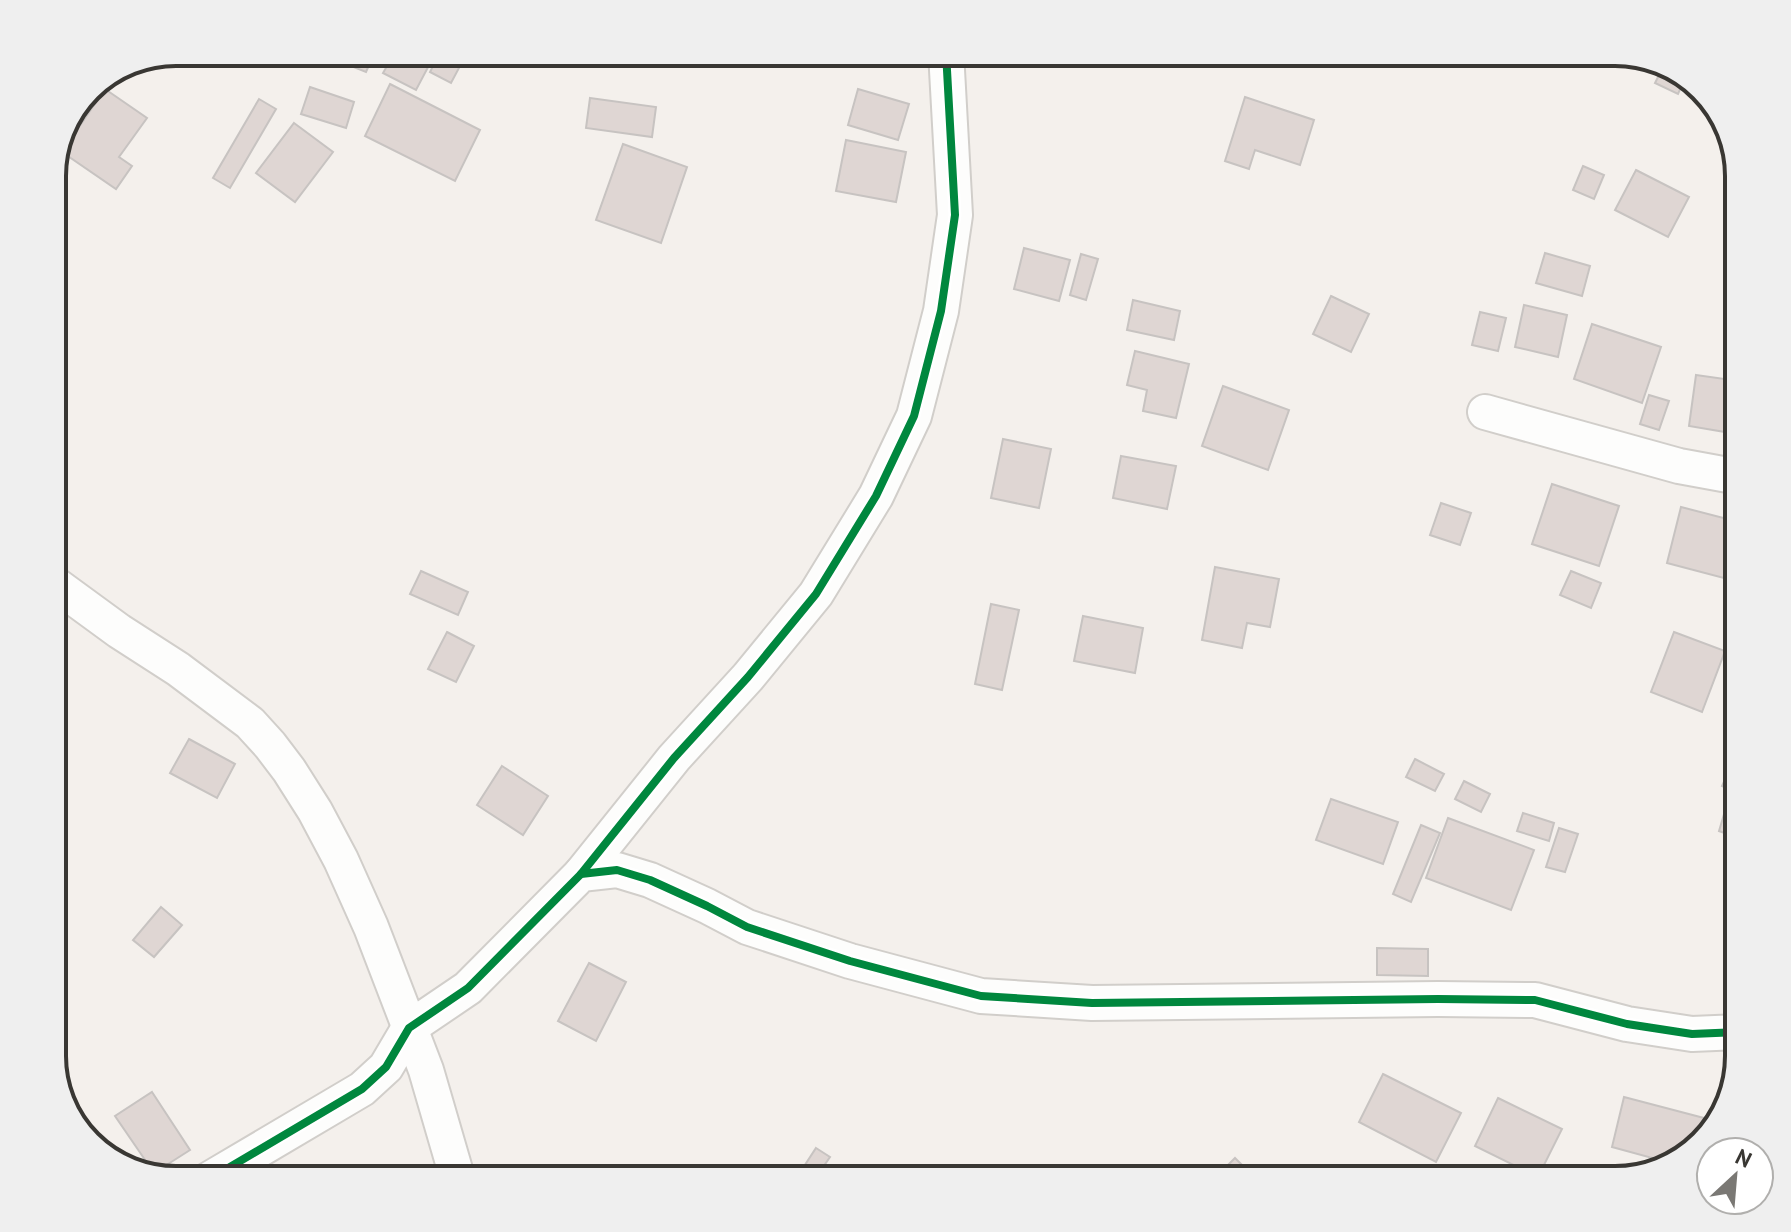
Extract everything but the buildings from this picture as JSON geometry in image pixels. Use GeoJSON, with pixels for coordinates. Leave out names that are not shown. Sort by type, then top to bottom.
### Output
{"type":"FeatureCollection","features":[{"type":"Feature","properties":{"kind":"street"},"geometry":{"type":"LineString","coordinates":[[232,1166],[362,1089],[386,1067],[409,1028],[468,988],[581,874],[674,758],[748,677],[816,594],[876,496],[914,416],[941,311],[955,215],[947,66]]}},
{"type":"Feature","properties":{"kind":"street"},"geometry":{"type":"LineString","coordinates":[[1485,412],[1679,466],[1725,474]]}},
{"type":"Feature","properties":{"kind":"street"},"geometry":{"type":"LineString","coordinates":[[66,592],[250,723],[270,745],[315,811],[371,927],[426,1070],[454,1166]]}},
{"type":"Feature","properties":{"kind":"street"},"geometry":{"type":"LineString","coordinates":[[581,874],[617,870],[650,880],[747,927],[850,961],[981,996],[1092,1003],[1535,1000],[1627,1024],[1692,1034],[1725,1033]]}},
{"type":"Feature","properties":{"kind":"cycle path"},"geometry":{"type":"LineString","coordinates":[[581,874],[674,758],[748,677],[816,594],[876,496],[914,416],[941,311],[955,215],[947,66]]}},
{"type":"Feature","properties":{"kind":"cycle path"},"geometry":{"type":"LineString","coordinates":[[232,1166],[362,1089],[386,1067],[409,1028],[468,988],[581,874],[617,870],[650,880],[747,927],[850,961],[981,996],[1092,1003],[1535,1000],[1627,1024],[1692,1034],[1725,1033]]}}]}
